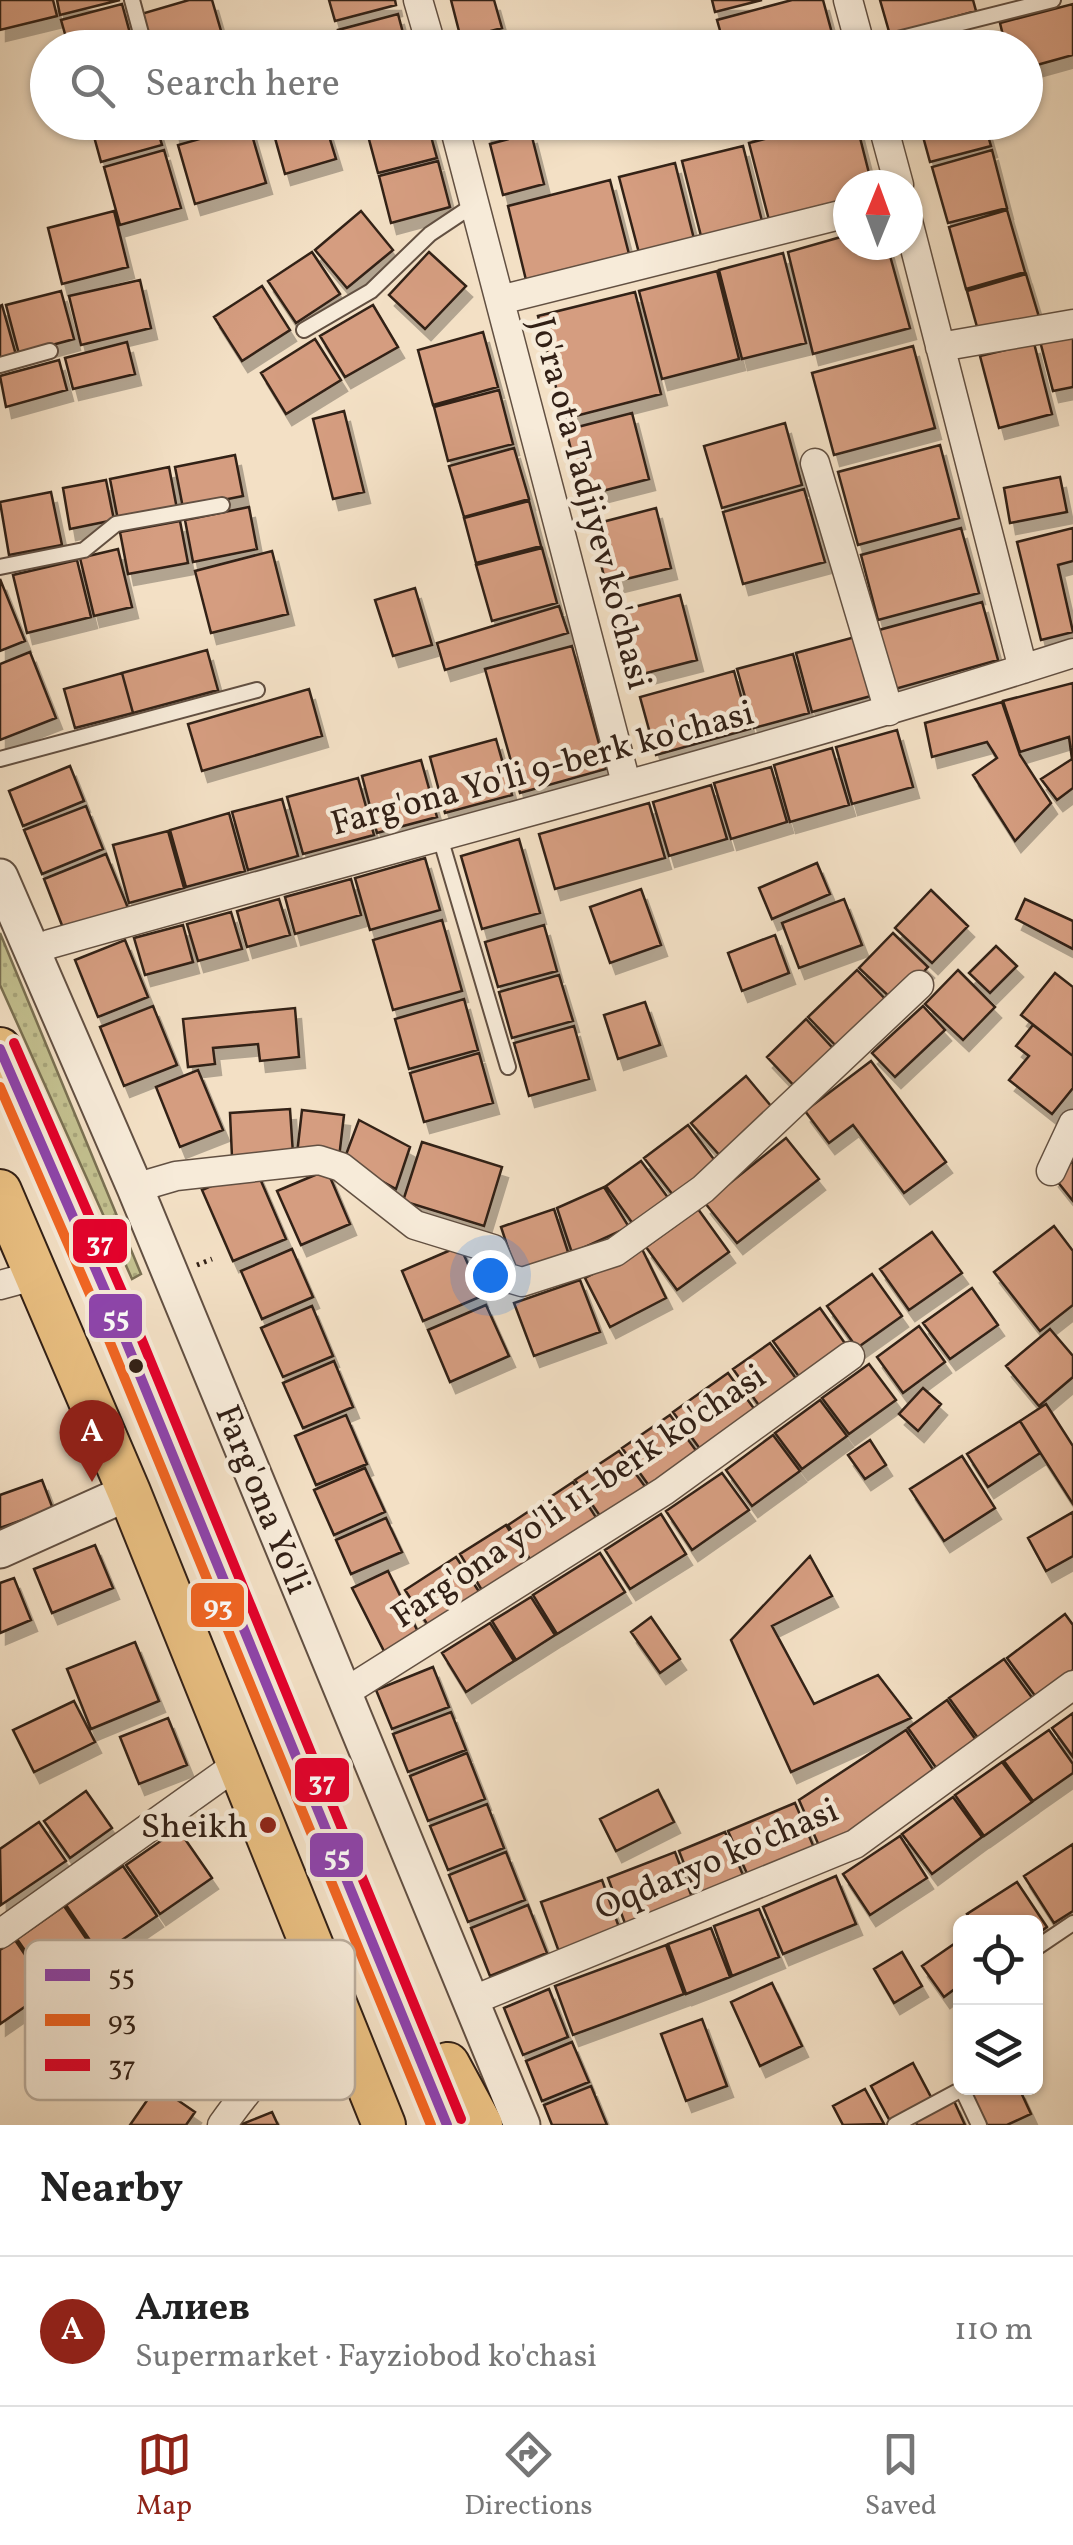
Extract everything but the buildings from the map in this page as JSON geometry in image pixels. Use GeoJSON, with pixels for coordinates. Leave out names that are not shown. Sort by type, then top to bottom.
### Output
{"type":"FeatureCollection","features":[{"type":"Feature","properties":{"kind":"main road","name":"Farg'ona Yo'li"},"geometry":{"type":"LineString","coordinates":[[0,1050],[350,1881],[448,2125]]}},
{"type":"Feature","properties":{"kind":"main road"},"geometry":{"type":"LineString","coordinates":[[0,1191],[18,1280],[129,1492],[308,1940]]}},
{"type":"Feature","properties":{"kind":"main road"},"geometry":{"type":"LineString","coordinates":[[350,1881],[481,2125]]}},
{"type":"Feature","properties":{"kind":"main road"},"geometry":{"type":"LineString","coordinates":[[355,2055],[384,2125]]}},
{"type":"Feature","properties":{"kind":"street"},"geometry":{"type":"LineString","coordinates":[[418,0],[427,30]]}},
{"type":"Feature","properties":{"kind":"street"},"geometry":{"type":"LineString","coordinates":[[848,0],[857,30]]}},
{"type":"Feature","properties":{"kind":"street","name":"Jo'ra ota Tadjiyev ko'chasi"},"geometry":{"type":"LineString","coordinates":[[458,140],[626,783]]}},
{"type":"Feature","properties":{"kind":"street"},"geometry":{"type":"LineString","coordinates":[[887,140],[895,170]]}},
{"type":"Feature","properties":{"kind":"street","name":"Jo'ra ota Tadjiyev ko'chasi"},"geometry":{"type":"LineString","coordinates":[[500,300],[833,217]]}},
{"type":"Feature","properties":{"kind":"street"},"geometry":{"type":"LineString","coordinates":[[918,260],[1022,669]]}},
{"type":"Feature","properties":{"kind":"street"},"geometry":{"type":"LineString","coordinates":[[940,347],[1073,324]]}},
{"type":"Feature","properties":{"kind":"street"},"geometry":{"type":"LineString","coordinates":[[815,463],[889,710]]}},
{"type":"Feature","properties":{"kind":"street","name":"Farg'ona Yo'li 9-berk ko'chasi"},"geometry":{"type":"LineString","coordinates":[[31,953],[50,944],[889,710],[1073,653]]}},
{"type":"Feature","properties":{"kind":"street","name":"Farg'ona Yo'li"},"geometry":{"type":"LineString","coordinates":[[0,876],[135,1188],[522,2125]]}},
{"type":"Feature","properties":{"kind":"street"},"geometry":{"type":"LineString","coordinates":[[135,1188],[176,1176],[319,1160],[340,1167],[414,1225],[492,1249],[505,1277],[522,1282],[615,1252],[703,1190],[919,985]]}},
{"type":"Feature","properties":{"kind":"street"},"geometry":{"type":"LineString","coordinates":[[1051,1171],[1073,1124]]}},
{"type":"Feature","properties":{"kind":"street","name":"Farg'ona yo'li 11-berk ko'chasi"},"geometry":{"type":"LineString","coordinates":[[344,1693],[664,1491],[850,1356]]}},
{"type":"Feature","properties":{"kind":"street"},"geometry":{"type":"LineString","coordinates":[[0,1550],[129,1492]]}},
{"type":"Feature","properties":{"kind":"street","name":"Oqdaryo ko'chasi"},"geometry":{"type":"LineString","coordinates":[[470,2001],[855,1844],[1073,1685]]}},
{"type":"Feature","properties":{"kind":"street"},"geometry":{"type":"LineString","coordinates":[[0,1934],[238,1764]]}},
{"type":"Feature","properties":{"kind":"street"},"geometry":{"type":"LineString","coordinates":[[222,2125],[240,2100]]}},
{"type":"Feature","properties":{"kind":"lane"},"geometry":{"type":"LineString","coordinates":[[132,0],[140,30]]}},
{"type":"Feature","properties":{"kind":"lane"},"geometry":{"type":"LineString","coordinates":[[933,30],[1052,0]]}},
{"type":"Feature","properties":{"kind":"lane"},"geometry":{"type":"LineString","coordinates":[[304,330],[371,292],[430,234],[476,203]]}},
{"type":"Feature","properties":{"kind":"lane"},"geometry":{"type":"LineString","coordinates":[[0,364],[50,351]]}},
{"type":"Feature","properties":{"kind":"lane"},"geometry":{"type":"LineString","coordinates":[[0,567],[84,550],[116,524],[222,505]]}},
{"type":"Feature","properties":{"kind":"lane"},"geometry":{"type":"LineString","coordinates":[[0,760],[257,690]]}},
{"type":"Feature","properties":{"kind":"lane"},"geometry":{"type":"LineString","coordinates":[[440,834],[508,1067]]}},
{"type":"Feature","properties":{"kind":"lane"},"geometry":{"type":"LineString","coordinates":[[1043,1943],[1073,1923]]}},
{"type":"Feature","properties":{"kind":"lane"},"geometry":{"type":"LineString","coordinates":[[896,2125],[962,2089],[979,2125]]}},
{"type":"Feature","properties":{"kind":"path"},"geometry":{"type":"LineString","coordinates":[[197,1265],[212,1258]]}},
{"type":"Feature","properties":{"kind":"shaded area"},"geometry":{"type":"Polygon","coordinates":[[[0,933],[141,1274],[132,1279],[0,985],[0,933]]]}},
{"type":"Feature","properties":{"kind":"transit line","name":"37"},"geometry":{"type":"LineString","coordinates":[[14,1043],[123,1294],[461,2119]]}},
{"type":"Feature","properties":{"kind":"transit line","name":"55"},"geometry":{"type":"LineString","coordinates":[[0,1049],[109,1300],[447,2125]]}},
{"type":"Feature","properties":{"kind":"transit line","name":"93"},"geometry":{"type":"LineString","coordinates":[[0,1087],[95,1306],[431,2125]]}},
{"type":"Feature","properties":{"kind":"place","name":"Алиев"},"geometry":{"type":"Point","coordinates":[92,1482]}},
{"type":"Feature","properties":{"kind":"place","name":"Sheikh"},"geometry":{"type":"Point","coordinates":[268,1825]}}]}
